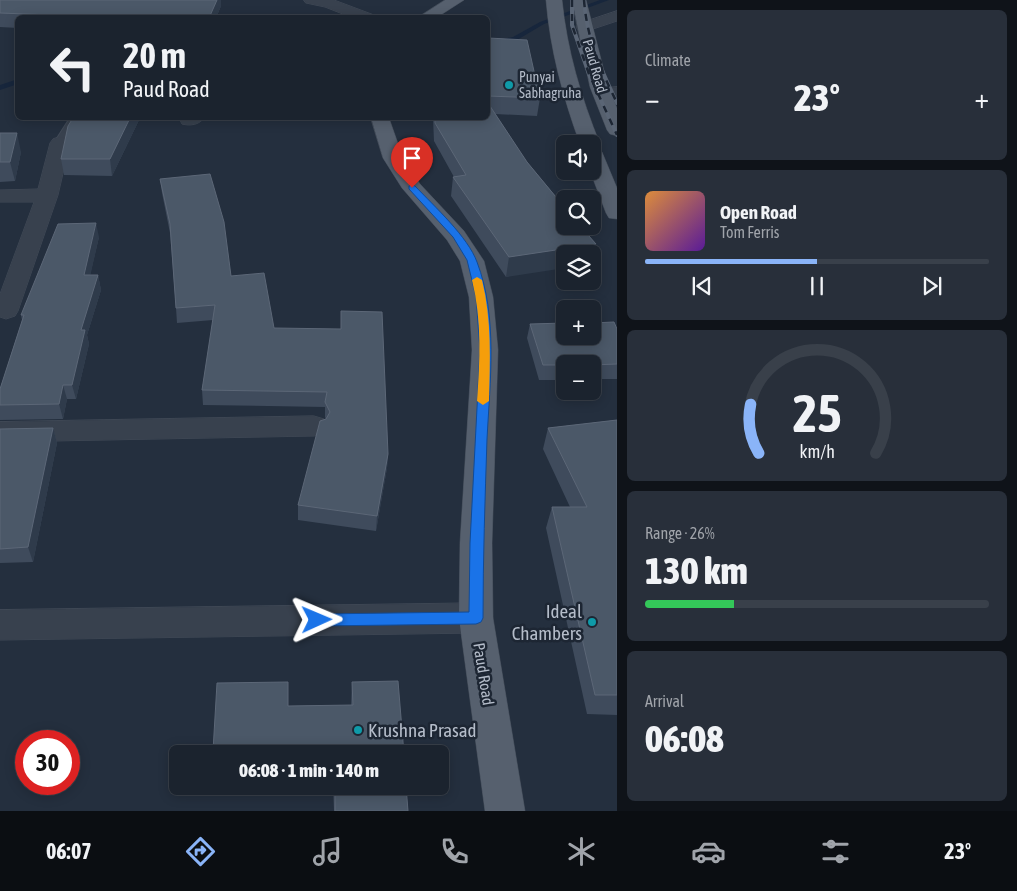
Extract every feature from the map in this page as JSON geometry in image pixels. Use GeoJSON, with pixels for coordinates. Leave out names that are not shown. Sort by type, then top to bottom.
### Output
{"type":"FeatureCollection","features":[{"type":"Feature","properties":{"kind":"main road"},"geometry":{"type":"LineString","coordinates":[[429,15],[456,0]]}},
{"type":"Feature","properties":{"kind":"main road","name":"Paud Road"},"geometry":{"type":"LineString","coordinates":[[579,0],[584,23],[610,93],[617,130]]}},
{"type":"Feature","properties":{"kind":"main road"},"geometry":{"type":"LineString","coordinates":[[555,14],[569,87],[587,135]]}},
{"type":"Feature","properties":{"kind":"main road","name":"Paud Road"},"geometry":{"type":"LineString","coordinates":[[381,120],[393,158],[412,188],[456,236],[472,260],[481,297],[486,350],[476,543],[476,618],[505,811]]}},
{"type":"Feature","properties":{"kind":"main road"},"geometry":{"type":"LineString","coordinates":[[601,174],[617,213]]}},
{"type":"Feature","properties":{"kind":"street"},"geometry":{"type":"LineString","coordinates":[[311,0],[328,3],[361,15]]}},
{"type":"Feature","properties":{"kind":"street"},"geometry":{"type":"LineString","coordinates":[[584,23],[617,16]]}},
{"type":"Feature","properties":{"kind":"street"},"geometry":{"type":"LineString","coordinates":[[2,316],[47,195],[60,143]]}},
{"type":"Feature","properties":{"kind":"street"},"geometry":{"type":"LineString","coordinates":[[0,196],[47,195]]}},
{"type":"Feature","properties":{"kind":"street"},"geometry":{"type":"LineString","coordinates":[[0,432],[314,426]]}},
{"type":"Feature","properties":{"kind":"street"},"geometry":{"type":"LineString","coordinates":[[0,625],[476,618]]}},
{"type":"Feature","properties":{"kind":"lane"},"geometry":{"type":"LineString","coordinates":[[60,143],[75,120]]}},
{"type":"Feature","properties":{"kind":"building"},"geometry":{"type":"Polygon","coordinates":[[[0,0],[217,0],[210,15],[52,15],[0,13],[0,0]]]}},
{"type":"Feature","properties":{"kind":"building","name":"Punyai Sabhagruha"},"geometry":{"type":"Polygon","coordinates":[[[490,38],[527,40],[540,98],[490,96],[490,38]]]}},
{"type":"Feature","properties":{"kind":"building"},"geometry":{"type":"Polygon","coordinates":[[[490,106],[527,162],[556,197],[556,235],[588,235],[596,244],[556,245],[556,250],[509,257],[453,177],[466,175],[435,120],[490,120],[490,106]]]}},
{"type":"Feature","properties":{"kind":"building"},"geometry":{"type":"Polygon","coordinates":[[[72,120],[129,120],[110,159],[61,159],[68,126],[72,120]]]}},
{"type":"Feature","properties":{"kind":"building"},"geometry":{"type":"Polygon","coordinates":[[[0,133],[17,133],[10,162],[0,162],[0,133]]]}},
{"type":"Feature","properties":{"kind":"building"},"geometry":{"type":"Polygon","coordinates":[[[210,174],[224,222],[231,276],[264,273],[274,328],[341,329],[341,311],[382,312],[388,454],[377,516],[298,505],[320,421],[326,419],[330,412],[325,402],[327,392],[202,390],[215,305],[176,308],[170,224],[160,179],[210,174]]]}},
{"type":"Feature","properties":{"kind":"building"},"geometry":{"type":"Polygon","coordinates":[[[96,223],[84,275],[98,275],[81,330],[85,330],[72,385],[63,385],[59,404],[0,405],[0,389],[24,315],[21,315],[58,224],[96,223]]]}},
{"type":"Feature","properties":{"kind":"building"},"geometry":{"type":"Polygon","coordinates":[[[614,322],[617,329],[617,364],[601,365],[601,355],[556,355],[556,365],[543,365],[530,324],[556,323],[556,345],[601,345],[601,323],[614,322]]]}},
{"type":"Feature","properties":{"kind":"building"},"geometry":{"type":"Polygon","coordinates":[[[617,420],[617,695],[595,695],[552,507],[587,507],[548,428],[617,420]]]}},
{"type":"Feature","properties":{"kind":"building"},"geometry":{"type":"Polygon","coordinates":[[[53,428],[28,547],[0,549],[0,429],[53,428]]]}},
{"type":"Feature","properties":{"kind":"building"},"geometry":{"type":"Polygon","coordinates":[[[398,681],[403,745],[213,745],[217,683],[288,682],[288,706],[353,705],[352,682],[398,681]]]}},
{"type":"Feature","properties":{"kind":"building","name":"Krushna Prasad"},"geometry":{"type":"Polygon","coordinates":[[[335,795],[407,795],[408,811],[335,811],[335,795]]]}},
{"type":"Feature","properties":{"kind":"waterway"},"geometry":{"type":"LineString","coordinates":[[490,44],[515,39],[542,23],[606,0]]}},
{"type":"Feature","properties":{"kind":"waterway"},"geometry":{"type":"LineString","coordinates":[[0,88],[15,82]]}},
{"type":"Feature","properties":{"kind":"railway"},"geometry":{"type":"LineString","coordinates":[[572,0],[572,25],[589,74],[617,135]]}},
{"type":"Feature","properties":{"kind":"railway"},"geometry":{"type":"LineString","coordinates":[[584,0],[588,28],[595,53],[617,103]]}},
{"type":"Feature","properties":{"kind":"slow traffic"},"geometry":{"type":"LineString","coordinates":[[477,280],[481,297],[486,350],[483,401]]}},
{"type":"Feature","properties":{"kind":"place","name":"Punyai Sabhagruha"},"geometry":{"type":"Point","coordinates":[509,85]}},
{"type":"Feature","properties":{"kind":"place","name":"Ideal Chambers"},"geometry":{"type":"Point","coordinates":[592,622]}},
{"type":"Feature","properties":{"kind":"place","name":"Krushna Prasad"},"geometry":{"type":"Point","coordinates":[358,730]}},
{"type":"Feature","properties":{"kind":"route"},"geometry":{"type":"LineString","coordinates":[[317,620],[476,618],[476,543],[486,350],[481,297],[472,260],[456,236],[412,188]]}}]}
